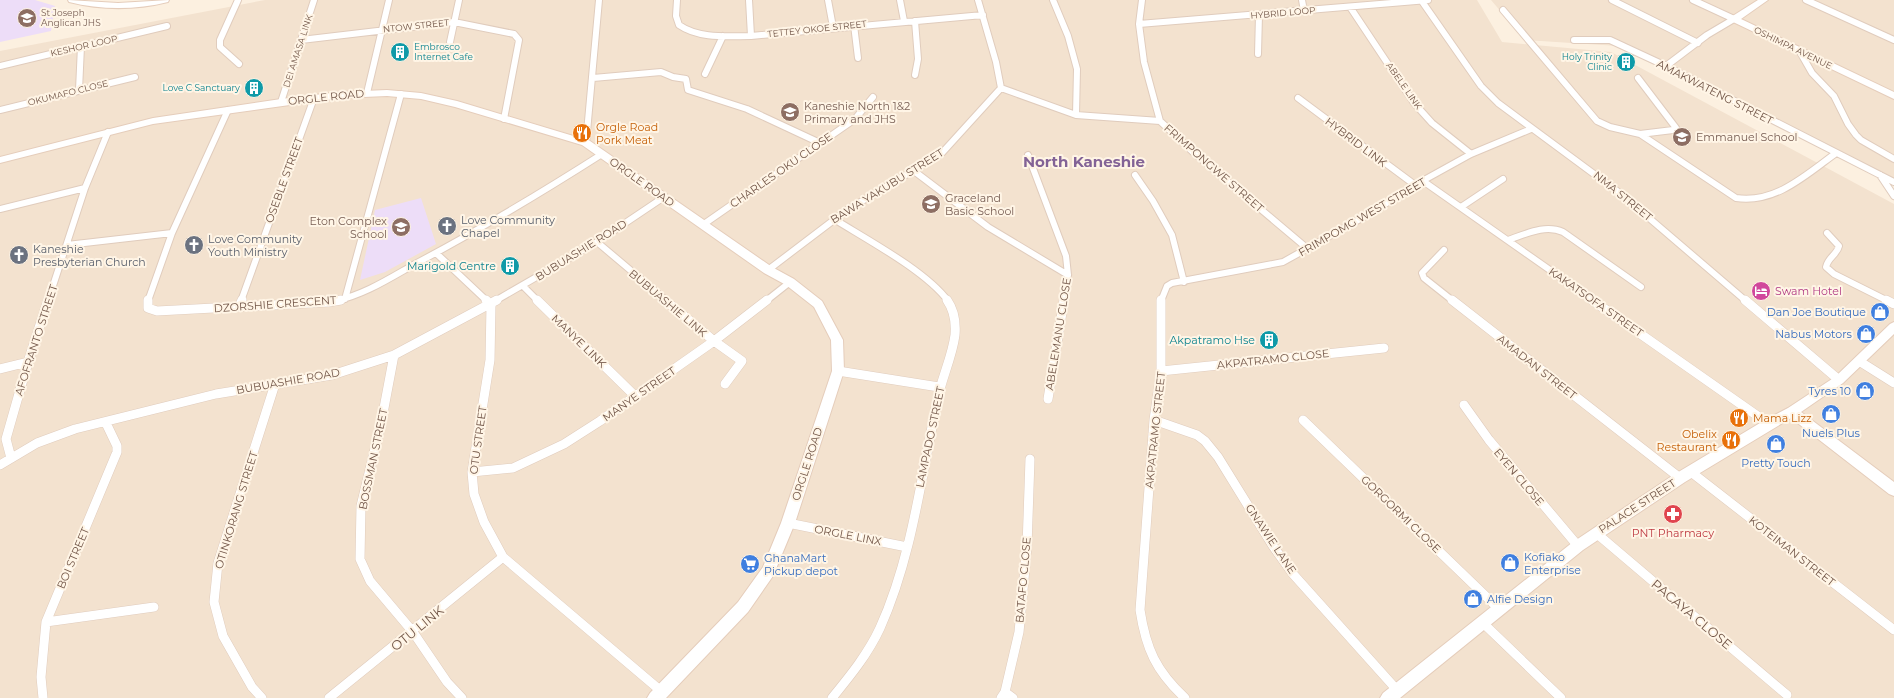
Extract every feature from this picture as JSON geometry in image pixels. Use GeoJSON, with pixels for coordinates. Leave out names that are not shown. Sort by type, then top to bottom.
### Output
{"type":"FeatureCollection","features":[{"type":"Feature","properties":{"kind":"street"},"geometry":{"type":"LineString","coordinates":[[72,0],[100,6],[165,0]]}},
{"type":"Feature","properties":{"kind":"street"},"geometry":{"type":"LineString","coordinates":[[238,0],[220,40],[220,47],[239,64]]}},
{"type":"Feature","properties":{"kind":"street","name":"DEI AMASA LINK"},"geometry":{"type":"LineString","coordinates":[[281,102],[314,0]]}},
{"type":"Feature","properties":{"kind":"street"},"geometry":{"type":"LineString","coordinates":[[367,93],[389,0]]}},
{"type":"Feature","properties":{"kind":"street"},"geometry":{"type":"LineString","coordinates":[[450,42],[459,0]]}},
{"type":"Feature","properties":{"kind":"street"},"geometry":{"type":"LineString","coordinates":[[586,143],[599,0]]}},
{"type":"Feature","properties":{"kind":"street","name":"TETTEY OKOE STREET"},"geometry":{"type":"LineString","coordinates":[[677,0],[677,19],[679,25],[686,29],[723,36],[751,36],[854,25],[983,15]]}},
{"type":"Feature","properties":{"kind":"street"},"geometry":{"type":"LineString","coordinates":[[749,0],[751,36]]}},
{"type":"Feature","properties":{"kind":"street"},"geometry":{"type":"LineString","coordinates":[[828,0],[833,27]]}},
{"type":"Feature","properties":{"kind":"street"},"geometry":{"type":"LineString","coordinates":[[900,0],[904,21]]}},
{"type":"Feature","properties":{"kind":"street"},"geometry":{"type":"LineString","coordinates":[[978,0],[996,62],[1001,88],[1076,115],[1160,121]]}},
{"type":"Feature","properties":{"kind":"street"},"geometry":{"type":"LineString","coordinates":[[1053,0],[1068,36],[1077,69],[1076,115]]}},
{"type":"Feature","properties":{"kind":"street","name":"FRIMPONGWE STREET"},"geometry":{"type":"LineString","coordinates":[[1142,0],[1138,24],[1144,62],[1160,121],[1194,153],[1308,249]]}},
{"type":"Feature","properties":{"kind":"street"},"geometry":{"type":"LineString","coordinates":[[1302,0],[1304,11]]}},
{"type":"Feature","properties":{"kind":"street","name":"NMA STREET"},"geometry":{"type":"LineString","coordinates":[[1421,0],[1481,86],[1498,103],[1621,194],[1839,380]]}},
{"type":"Feature","properties":{"kind":"street","name":"HYBRID LOOP"},"geometry":{"type":"LineString","coordinates":[[1138,24],[1259,16],[1428,0]]}},
{"type":"Feature","properties":{"kind":"street"},"geometry":{"type":"LineString","coordinates":[[1612,0],[1698,43]]}},
{"type":"Feature","properties":{"kind":"street","name":"OSHIMPA AVENUE"},"geometry":{"type":"LineString","coordinates":[[1693,0],[1894,96]]}},
{"type":"Feature","properties":{"kind":"street"},"geometry":{"type":"LineString","coordinates":[[1666,66],[1707,35],[1764,0]]}},
{"type":"Feature","properties":{"kind":"street"},"geometry":{"type":"LineString","coordinates":[[1806,0],[1894,40]]}},
{"type":"Feature","properties":{"kind":"street","name":"ABELE LINK"},"geometry":{"type":"LineString","coordinates":[[1350,7],[1414,103],[1432,123],[1471,154]]}},
{"type":"Feature","properties":{"kind":"street"},"geometry":{"type":"LineString","coordinates":[[1503,10],[1597,121],[1610,127],[1640,134],[1673,130],[1676,128],[1638,78]]}},
{"type":"Feature","properties":{"kind":"street"},"geometry":{"type":"LineString","coordinates":[[1258,54],[1259,16]]}},
{"type":"Feature","properties":{"kind":"street"},"geometry":{"type":"LineString","coordinates":[[915,21],[918,59],[915,75]]}},
{"type":"Feature","properties":{"kind":"street","name":"NTOW STREET"},"geometry":{"type":"LineString","coordinates":[[302,40],[454,22],[514,34],[519,40],[504,119]]}},
{"type":"Feature","properties":{"kind":"street"},"geometry":{"type":"LineString","coordinates":[[854,25],[858,58]]}},
{"type":"Feature","properties":{"kind":"street","name":"KESHOR LOOP"},"geometry":{"type":"LineString","coordinates":[[0,66],[167,26]]}},
{"type":"Feature","properties":{"kind":"street"},"geometry":{"type":"LineString","coordinates":[[705,74],[723,36]]}},
{"type":"Feature","properties":{"kind":"street","name":"AMAKWATENG STREET"},"geometry":{"type":"LineString","coordinates":[[1574,40],[1606,38],[1666,66],[1894,182]]}},
{"type":"Feature","properties":{"kind":"street"},"geometry":{"type":"LineString","coordinates":[[79,90],[81,46]]}},
{"type":"Feature","properties":{"kind":"street"},"geometry":{"type":"LineString","coordinates":[[1800,52],[1812,73],[1834,96],[1848,124],[1856,135],[1861,140],[1894,159]]}},
{"type":"Feature","properties":{"kind":"street"},"geometry":{"type":"LineString","coordinates":[[593,78],[661,72],[672,77],[686,79],[688,90],[747,109],[820,143]]}},
{"type":"Feature","properties":{"kind":"street","name":"OKUMAFO CLOSE"},"geometry":{"type":"LineString","coordinates":[[0,110],[135,77]]}},
{"type":"Feature","properties":{"kind":"street","name":"BAWA YAKUBU STREET"},"geometry":{"type":"LineString","coordinates":[[768,270],[834,219],[941,154],[951,145],[1001,88]]}},
{"type":"Feature","properties":{"kind":"street","name":"ORGLE ROAD"},"geometry":{"type":"LineString","coordinates":[[0,160],[153,121],[281,102],[367,93],[421,96],[457,104],[586,143],[768,270],[790,282],[818,304],[837,340],[838,371],[788,523],[768,571],[743,607],[658,694]]}},
{"type":"Feature","properties":{"kind":"street"},"geometry":{"type":"LineString","coordinates":[[345,299],[401,94]]}},
{"type":"Feature","properties":{"kind":"street","name":"CHARLES OKU CLOSE"},"geometry":{"type":"LineString","coordinates":[[704,224],[792,164],[854,119],[873,97]]}},
{"type":"Feature","properties":{"kind":"street","name":"OSEBLE STREET"},"geometry":{"type":"LineString","coordinates":[[239,307],[314,98]]}},
{"type":"Feature","properties":{"kind":"street","name":"HYBRID LINK"},"geometry":{"type":"LineString","coordinates":[[1298,98],[1415,185]]}},
{"type":"Feature","properties":{"kind":"street","name":"DZORSHIE CRESCENT"},"geometry":{"type":"LineString","coordinates":[[228,110],[172,233],[148,301],[148,308],[157,311],[329,302],[345,299],[363,292],[523,204],[602,154]]}},
{"type":"Feature","properties":{"kind":"street","name":"FRIMPOMG WEST STREET"},"geometry":{"type":"LineString","coordinates":[[1184,282],[1283,262],[1371,213],[1415,185],[1471,154],[1532,129]]}},
{"type":"Feature","properties":{"kind":"street","name":"AFOFRANTO STREET"},"geometry":{"type":"LineString","coordinates":[[11,458],[6,439],[28,362],[85,188],[108,132]]}},
{"type":"Feature","properties":{"kind":"street"},"geometry":{"type":"LineString","coordinates":[[1640,134],[1722,190],[1745,201],[1766,198],[1779,192],[1836,153]]}},
{"type":"Feature","properties":{"kind":"street","name":"ABELEMANU CLOSE"},"geometry":{"type":"LineString","coordinates":[[1028,155],[1066,256],[1068,275],[1055,347],[1048,399]]}},
{"type":"Feature","properties":{"kind":"street"},"geometry":{"type":"LineString","coordinates":[[914,171],[962,210],[1021,250],[1068,275]]}},
{"type":"Feature","properties":{"kind":"street"},"geometry":{"type":"LineString","coordinates":[[1879,174],[1894,196]]}},
{"type":"Feature","properties":{"kind":"street"},"geometry":{"type":"LineString","coordinates":[[1135,175],[1153,201],[1172,235],[1184,282]]}},
{"type":"Feature","properties":{"kind":"street"},"geometry":{"type":"LineString","coordinates":[[1461,207],[1503,180]]}},
{"type":"Feature","properties":{"kind":"street","name":"KAKATSOFA STREET"},"geometry":{"type":"LineString","coordinates":[[1423,181],[1769,424]]}},
{"type":"Feature","properties":{"kind":"street"},"geometry":{"type":"LineString","coordinates":[[0,209],[85,188]]}},
{"type":"Feature","properties":{"kind":"street","name":"BUBUASHIE ROAD"},"geometry":{"type":"LineString","coordinates":[[0,465],[55,436],[216,394],[332,375],[394,355],[491,305],[596,242],[664,197]]}},
{"type":"Feature","properties":{"kind":"street","name":"LAMPADO STREET"},"geometry":{"type":"LineString","coordinates":[[832,698],[859,666],[880,628],[907,547],[939,388],[954,340],[954,315],[949,302],[930,282],[834,219]]}},
{"type":"Feature","properties":{"kind":"street"},"geometry":{"type":"LineString","coordinates":[[1508,240],[1538,230],[1554,228],[1563,232],[1641,288]]}},
{"type":"Feature","properties":{"kind":"street"},"geometry":{"type":"LineString","coordinates":[[67,245],[172,233]]}},
{"type":"Feature","properties":{"kind":"street"},"geometry":{"type":"LineString","coordinates":[[1827,233],[1840,246],[1839,249],[1829,256],[1826,261],[1826,267],[1834,274],[1894,304]]}},
{"type":"Feature","properties":{"kind":"street","name":"BUBUASHIE LINK"},"geometry":{"type":"LineString","coordinates":[[596,242],[714,342],[742,361],[725,384]]}},
{"type":"Feature","properties":{"kind":"street","name":"AMADAN STREET"},"geometry":{"type":"LineString","coordinates":[[1444,250],[1422,273],[1424,278],[1685,475]]}},
{"type":"Feature","properties":{"kind":"street"},"geometry":{"type":"LineString","coordinates":[[436,253],[491,305]]}},
{"type":"Feature","properties":{"kind":"street","name":"MANYE STREET"},"geometry":{"type":"LineString","coordinates":[[472,472],[513,468],[564,444],[714,342],[790,282]]}},
{"type":"Feature","properties":{"kind":"street","name":"AKPATRAMO STREET"},"geometry":{"type":"LineString","coordinates":[[1184,282],[1172,283],[1167,286],[1161,301],[1161,371],[1154,420],[1140,610],[1143,633],[1149,653],[1157,669],[1170,686],[1185,698]]}},
{"type":"Feature","properties":{"kind":"street","name":"MANYE LINK"},"geometry":{"type":"LineString","coordinates":[[523,286],[636,396]]}},
{"type":"Feature","properties":{"kind":"street","name":"OTU STREET"},"geometry":{"type":"LineString","coordinates":[[491,305],[490,360],[472,472],[474,494],[484,522],[503,557],[658,694]]}},
{"type":"Feature","properties":{"kind":"street","name":"PALACE STREET"},"geometry":{"type":"LineString","coordinates":[[1392,694],[1596,533],[1685,475],[1769,424],[1792,412],[1839,380],[1894,327]]}},
{"type":"Feature","properties":{"kind":"street","name":"AKPATRAMO CLOSE"},"geometry":{"type":"LineString","coordinates":[[1161,371],[1384,348]]}},
{"type":"Feature","properties":{"kind":"street","name":"BOSSMAN STREET"},"geometry":{"type":"LineString","coordinates":[[394,355],[381,424],[361,506],[360,559],[370,581],[413,632],[447,682],[462,698]]}},
{"type":"Feature","properties":{"kind":"street"},"geometry":{"type":"LineString","coordinates":[[1859,361],[1894,383]]}},
{"type":"Feature","properties":{"kind":"street"},"geometry":{"type":"LineString","coordinates":[[0,369],[28,362]]}},
{"type":"Feature","properties":{"kind":"street"},"geometry":{"type":"LineString","coordinates":[[838,371],[939,388]]}},
{"type":"Feature","properties":{"kind":"street","name":"OTINKORANG STREET"},"geometry":{"type":"LineString","coordinates":[[262,698],[252,687],[223,636],[214,602],[218,563],[275,384]]}},
{"type":"Feature","properties":{"kind":"street","name":"EYEN CLOSE"},"geometry":{"type":"LineString","coordinates":[[1464,406],[1499,452],[1578,546]]}},
{"type":"Feature","properties":{"kind":"street"},"geometry":{"type":"LineString","coordinates":[[1792,412],[1894,490]]}},
{"type":"Feature","properties":{"kind":"street","name":"GNAWIE LANE"},"geometry":{"type":"LineString","coordinates":[[1154,420],[1197,435],[1209,445],[1273,546],[1293,574],[1392,694]]}},
{"type":"Feature","properties":{"kind":"street","name":"GORGORMI CLOSE"},"geometry":{"type":"LineString","coordinates":[[1302,420],[1499,609]]}},
{"type":"Feature","properties":{"kind":"street","name":"BOI STREET"},"geometry":{"type":"LineString","coordinates":[[43,698],[41,677],[46,622],[118,452],[117,446],[106,423]]}},
{"type":"Feature","properties":{"kind":"street","name":"BATAFO CLOSE"},"geometry":{"type":"LineString","coordinates":[[1006,696],[1019,632],[1027,547],[1030,459]]}},
{"type":"Feature","properties":{"kind":"street","name":"KOTEIMAN STREET"},"geometry":{"type":"LineString","coordinates":[[1685,475],[1894,630]]}},
{"type":"Feature","properties":{"kind":"street","name":"ORGLE LINX"},"geometry":{"type":"LineString","coordinates":[[788,523],[907,547]]}},
{"type":"Feature","properties":{"kind":"street","name":"PACAYA CLOSE"},"geometry":{"type":"LineString","coordinates":[[1596,533],[1787,695]]}},
{"type":"Feature","properties":{"kind":"street","name":"OTU LINK"},"geometry":{"type":"LineString","coordinates":[[329,698],[413,632],[503,557]]}},
{"type":"Feature","properties":{"kind":"street"},"geometry":{"type":"LineString","coordinates":[[46,622],[154,607]]}},
{"type":"Feature","properties":{"kind":"street"},"geometry":{"type":"LineString","coordinates":[[1483,623],[1561,698]]}},
{"type":"Feature","properties":{"kind":"shaded area","name":"St Joseph Anglican JHS"},"geometry":{"type":"Polygon","coordinates":[[[0,0],[35,0],[55,6],[51,31],[0,42],[0,0]]]}},
{"type":"Feature","properties":{"kind":"shaded area"},"geometry":{"type":"Polygon","coordinates":[[[265,0],[1477,0],[1502,42],[1611,52],[1894,204],[1894,698],[0,698],[0,51],[265,0]]]}},
{"type":"Feature","properties":{"kind":"shaded area"},"geometry":{"type":"Polygon","coordinates":[[[1491,0],[1894,0],[1894,180],[1618,46],[1525,40],[1491,0]]]}},
{"type":"Feature","properties":{"kind":"shaded area","name":"Eton Complex School"},"geometry":{"type":"Polygon","coordinates":[[[421,198],[436,244],[385,272],[360,280],[375,210],[421,198]]]}},
{"type":"Feature","properties":{"kind":"place","name":"St Joseph Anglican JHS"},"geometry":{"type":"Point","coordinates":[27,18]}},
{"type":"Feature","properties":{"kind":"place","name":"Embrosco Internet Cafe"},"geometry":{"type":"Point","coordinates":[400,52]}},
{"type":"Feature","properties":{"kind":"place","name":"Holy Trinity Clinic"},"geometry":{"type":"Point","coordinates":[1626,62]}},
{"type":"Feature","properties":{"kind":"place","name":"Love C Sanctuary"},"geometry":{"type":"Point","coordinates":[254,88]}},
{"type":"Feature","properties":{"kind":"place","name":"Kaneshie North 1&2 Primary and JHS"},"geometry":{"type":"Point","coordinates":[790,112]}},
{"type":"Feature","properties":{"kind":"place","name":"Orgle Road Pork Meat"},"geometry":{"type":"Point","coordinates":[582,133]}},
{"type":"Feature","properties":{"kind":"place","name":"Emmanuel School"},"geometry":{"type":"Point","coordinates":[1682,137]}},
{"type":"Feature","properties":{"kind":"place","name":"Graceland Basic School"},"geometry":{"type":"Point","coordinates":[931,204]}},
{"type":"Feature","properties":{"kind":"place","name":"Love Community Chapel"},"geometry":{"type":"Point","coordinates":[447,226]}},
{"type":"Feature","properties":{"kind":"place","name":"Eton Complex School"},"geometry":{"type":"Point","coordinates":[401,227]}},
{"type":"Feature","properties":{"kind":"place","name":"Love Community Youth Ministry"},"geometry":{"type":"Point","coordinates":[194,245]}},
{"type":"Feature","properties":{"kind":"place","name":"Kaneshie Presbyterian Church"},"geometry":{"type":"Point","coordinates":[19,255]}},
{"type":"Feature","properties":{"kind":"place","name":"Marigold Centre"},"geometry":{"type":"Point","coordinates":[510,266]}},
{"type":"Feature","properties":{"kind":"place","name":"Swam Hotel"},"geometry":{"type":"Point","coordinates":[1761,291]}},
{"type":"Feature","properties":{"kind":"place","name":"Dan Joe Boutique"},"geometry":{"type":"Point","coordinates":[1880,312]}},
{"type":"Feature","properties":{"kind":"place","name":"Nabus Motors"},"geometry":{"type":"Point","coordinates":[1866,334]}},
{"type":"Feature","properties":{"kind":"place","name":"Akpatramo Hse"},"geometry":{"type":"Point","coordinates":[1269,340]}},
{"type":"Feature","properties":{"kind":"place","name":"Tyres 10"},"geometry":{"type":"Point","coordinates":[1865,391]}},
{"type":"Feature","properties":{"kind":"place","name":"Nuels Plus"},"geometry":{"type":"Point","coordinates":[1831,414]}},
{"type":"Feature","properties":{"kind":"place","name":"Mama Lizz"},"geometry":{"type":"Point","coordinates":[1739,418]}},
{"type":"Feature","properties":{"kind":"place","name":"Obelix Restaurant"},"geometry":{"type":"Point","coordinates":[1731,440]}},
{"type":"Feature","properties":{"kind":"place","name":"Pretty Touch"},"geometry":{"type":"Point","coordinates":[1776,444]}},
{"type":"Feature","properties":{"kind":"place","name":"PNT Pharmacy"},"geometry":{"type":"Point","coordinates":[1673,514]}},
{"type":"Feature","properties":{"kind":"place","name":"Kofiako Enterprise"},"geometry":{"type":"Point","coordinates":[1510,563]}},
{"type":"Feature","properties":{"kind":"place","name":"GhanaMart Pickup depot"},"geometry":{"type":"Point","coordinates":[750,564]}},
{"type":"Feature","properties":{"kind":"place","name":"Alfie Design"},"geometry":{"type":"Point","coordinates":[1473,599]}},
{"type":"Feature","properties":{"kind":"district","name":"North Kaneshie"},"geometry":{"type":"Point","coordinates":[1084,162]}}]}
